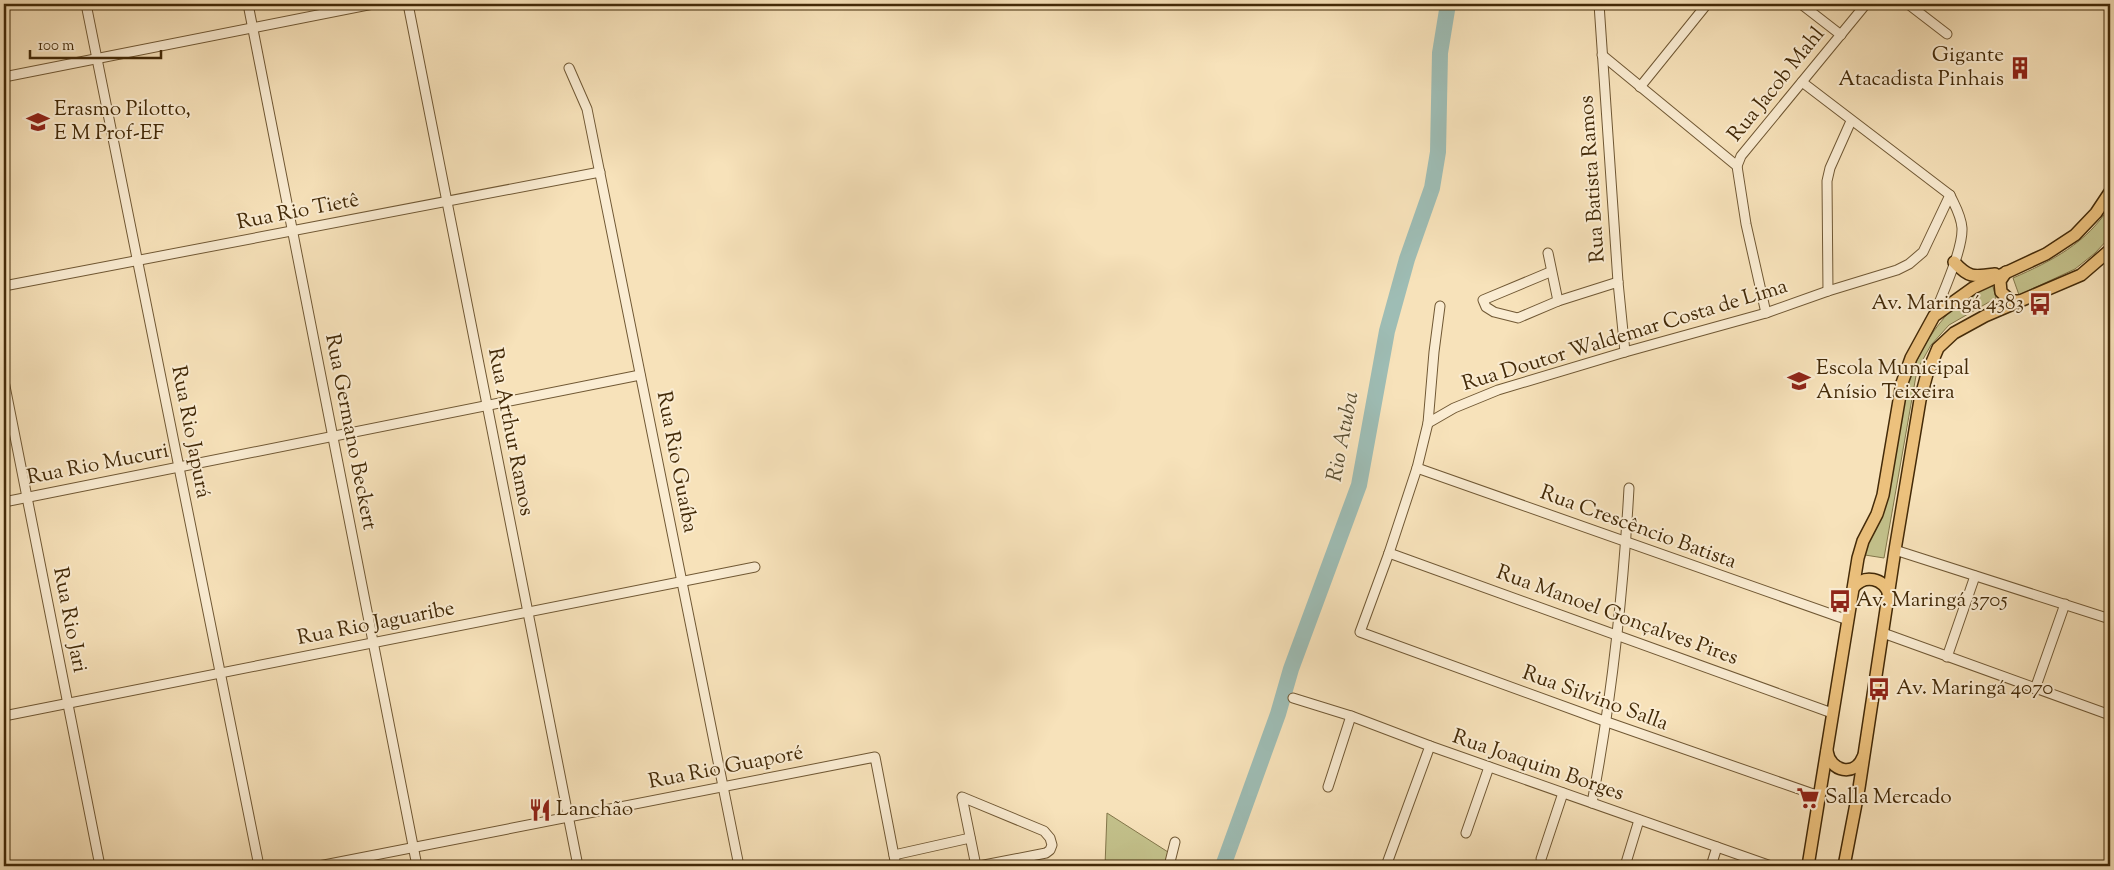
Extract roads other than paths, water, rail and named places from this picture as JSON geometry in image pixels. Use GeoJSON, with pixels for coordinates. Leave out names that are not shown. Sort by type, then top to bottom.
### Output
{"type":"FeatureCollection","features":[{"type":"Feature","properties":{"kind":"main road"},"geometry":{"type":"LineString","coordinates":[[1808,866],[1862,541],[1877,514],[1883,495],[1902,383],[1911,358],[1934,316],[1973,288],[2046,254],[2075,235],[2096,213],[2110,192]]}},
{"type":"Feature","properties":{"kind":"main road"},"geometry":{"type":"LineString","coordinates":[[1844,866],[1864,756],[1920,400],[1927,374],[1938,348],[1954,333],[1985,316],[2081,274],[2110,250]]}},
{"type":"Feature","properties":{"kind":"main road"},"geometry":{"type":"LineString","coordinates":[[1954,262],[1965,274],[1975,277],[2006,272]]}},
{"type":"Feature","properties":{"kind":"main road"},"geometry":{"type":"LineString","coordinates":[[2006,272],[2000,281],[2000,292],[2011,301],[2019,301]]}},
{"type":"Feature","properties":{"kind":"main road"},"geometry":{"type":"LineString","coordinates":[[1854,587],[1861,581],[1873,579],[1885,586],[1889,594]]}},
{"type":"Feature","properties":{"kind":"main road"},"geometry":{"type":"LineString","coordinates":[[1827,752],[1831,763],[1835,767],[1847,770],[1858,766],[1864,756]]}},
{"type":"Feature","properties":{"kind":"street","name":"Rua Rio Japurá"},"geometry":{"type":"LineString","coordinates":[[86,4],[259,866]]}},
{"type":"Feature","properties":{"kind":"street","name":"Rua Germano Beckert"},"geometry":{"type":"LineString","coordinates":[[248,4],[417,866]]}},
{"type":"Feature","properties":{"kind":"street"},"geometry":{"type":"LineString","coordinates":[[4,77],[373,4]]}},
{"type":"Feature","properties":{"kind":"street","name":"Rua Arthur Ramos"},"geometry":{"type":"LineString","coordinates":[[408,4],[578,866]]}},
{"type":"Feature","properties":{"kind":"street","name":"Rua Batista Ramos"},"geometry":{"type":"LineString","coordinates":[[1598,4],[1618,282],[1625,352]]}},
{"type":"Feature","properties":{"kind":"street"},"geometry":{"type":"LineString","coordinates":[[1640,87],[1707,4]]}},
{"type":"Feature","properties":{"kind":"street"},"geometry":{"type":"LineString","coordinates":[[1801,4],[1841,35]]}},
{"type":"Feature","properties":{"kind":"street","name":"Rua Jacob Mahl"},"geometry":{"type":"LineString","coordinates":[[1737,166],[1741,156],[1866,4]]}},
{"type":"Feature","properties":{"kind":"street"},"geometry":{"type":"LineString","coordinates":[[1908,4],[1947,34]]}},
{"type":"Feature","properties":{"kind":"street"},"geometry":{"type":"LineString","coordinates":[[1602,55],[1737,166],[1746,224],[1766,313]]}},
{"type":"Feature","properties":{"kind":"street","name":"Rua Rio Guaíba"},"geometry":{"type":"LineString","coordinates":[[569,68],[587,109],[739,866]]}},
{"type":"Feature","properties":{"kind":"street"},"geometry":{"type":"LineString","coordinates":[[1802,82],[1850,121],[1950,195],[1959,212],[1962,229],[1954,262],[1934,316]]}},
{"type":"Feature","properties":{"kind":"street"},"geometry":{"type":"LineString","coordinates":[[1828,291],[1827,181],[1830,168],[1850,121]]}},
{"type":"Feature","properties":{"kind":"street","name":"Rua Rio Tietê"},"geometry":{"type":"LineString","coordinates":[[4,286],[600,172]]}},
{"type":"Feature","properties":{"kind":"street","name":"Rua Doutor Waldemar Costa de Lima"},"geometry":{"type":"LineString","coordinates":[[1428,423],[1454,408],[1498,390],[1766,313],[1828,291],[1897,270],[1917,258],[1927,243],[1950,195]]}},
{"type":"Feature","properties":{"kind":"street"},"geometry":{"type":"LineString","coordinates":[[1548,253],[1550,272],[1558,301]]}},
{"type":"Feature","properties":{"kind":"street"},"geometry":{"type":"LineString","coordinates":[[1550,272],[1484,300],[1486,307],[1494,312],[1518,318],[1558,301],[1618,282]]}},
{"type":"Feature","properties":{"kind":"street"},"geometry":{"type":"LineString","coordinates":[[1389,553],[1417,468],[1428,423],[1440,306]]}},
{"type":"Feature","properties":{"kind":"street","name":"Rua Rio Mucuri"},"geometry":{"type":"LineString","coordinates":[[4,502],[640,375]]}},
{"type":"Feature","properties":{"kind":"street","name":"Rua Rio Jari"},"geometry":{"type":"LineString","coordinates":[[4,381],[100,866]]}},
{"type":"Feature","properties":{"kind":"street","name":"Rua Crescêncio Batista"},"geometry":{"type":"LineString","coordinates":[[1417,468],[1848,620]]}},
{"type":"Feature","properties":{"kind":"street"},"geometry":{"type":"LineString","coordinates":[[1592,803],[1607,722],[1619,635],[1630,488]]}},
{"type":"Feature","properties":{"kind":"street"},"geometry":{"type":"LineString","coordinates":[[1895,550],[2110,619]]}},
{"type":"Feature","properties":{"kind":"street","name":"Rua Silvino Salla"},"geometry":{"type":"LineString","coordinates":[[1389,553],[1360,632],[1607,722],[1819,796]]}},
{"type":"Feature","properties":{"kind":"street","name":"Rua Manoel Gonçalves Pires"},"geometry":{"type":"LineString","coordinates":[[1389,553],[1832,713]]}},
{"type":"Feature","properties":{"kind":"street","name":"Rua Rio Jaguaribe"},"geometry":{"type":"LineString","coordinates":[[4,716],[755,567]]}},
{"type":"Feature","properties":{"kind":"street"},"geometry":{"type":"LineString","coordinates":[[1947,657],[1975,576]]}},
{"type":"Feature","properties":{"kind":"street"},"geometry":{"type":"LineString","coordinates":[[2035,689],[2065,604]]}},
{"type":"Feature","properties":{"kind":"street"},"geometry":{"type":"LineString","coordinates":[[1883,633],[2110,716]]}},
{"type":"Feature","properties":{"kind":"street","name":"Rua Joaquim Borges"},"geometry":{"type":"LineString","coordinates":[[1293,698],[1351,716],[1488,767],[1771,866]]}},
{"type":"Feature","properties":{"kind":"street"},"geometry":{"type":"LineString","coordinates":[[1328,787],[1351,716]]}},
{"type":"Feature","properties":{"kind":"street"},"geometry":{"type":"LineString","coordinates":[[1386,866],[1430,746]]}},
{"type":"Feature","properties":{"kind":"street","name":"Rua Rio Guaporé"},"geometry":{"type":"LineString","coordinates":[[319,866],[875,757],[894,855]]}},
{"type":"Feature","properties":{"kind":"street"},"geometry":{"type":"LineString","coordinates":[[1466,833],[1488,767]]}},
{"type":"Feature","properties":{"kind":"street"},"geometry":{"type":"LineString","coordinates":[[1541,859],[1563,793]]}},
{"type":"Feature","properties":{"kind":"street"},"geometry":{"type":"LineString","coordinates":[[962,797],[1037,827],[1050,838],[1052,845],[1046,853],[977,866],[970,838],[962,797]]}},
{"type":"Feature","properties":{"kind":"street"},"geometry":{"type":"LineString","coordinates":[[1625,866],[1639,820]]}},
{"type":"Feature","properties":{"kind":"street"},"geometry":{"type":"LineString","coordinates":[[896,866],[894,855],[970,838]]}},
{"type":"Feature","properties":{"kind":"street"},"geometry":{"type":"LineString","coordinates":[[1169,866],[1175,842]]}},
{"type":"Feature","properties":{"kind":"street"},"geometry":{"type":"LineString","coordinates":[[1711,866],[1717,847]]}},
{"type":"Feature","properties":{"kind":"waterway","name":"Rio Atuba"},"geometry":{"type":"LineString","coordinates":[[1223,866],[1278,714],[1291,669],[1359,485],[1387,331],[1407,259],[1432,188],[1438,152],[1440,53],[1448,4]]}},
{"type":"Feature","properties":{"kind":"place","name":"Gigante Atacadista Pinhais"},"geometry":{"type":"Point","coordinates":[2020,68]}},
{"type":"Feature","properties":{"kind":"place","name":"Erasmo Pilotto, E M Prof-EF"},"geometry":{"type":"Point","coordinates":[38,122]}},
{"type":"Feature","properties":{"kind":"place","name":"Av. Maringá 4383"},"geometry":{"type":"Point","coordinates":[2040,304]}},
{"type":"Feature","properties":{"kind":"place","name":"Escola Municipal Anísio Teixeira"},"geometry":{"type":"Point","coordinates":[1799,381]}},
{"type":"Feature","properties":{"kind":"place","name":"Av. Maringá 3705"},"geometry":{"type":"Point","coordinates":[1840,601]}},
{"type":"Feature","properties":{"kind":"place","name":"Av. Maringá 4070"},"geometry":{"type":"Point","coordinates":[1879,689]}},
{"type":"Feature","properties":{"kind":"place","name":"Salla Mercado"},"geometry":{"type":"Point","coordinates":[1808,798]}},
{"type":"Feature","properties":{"kind":"place","name":"Lanchão"},"geometry":{"type":"Point","coordinates":[540,810]}}]}
